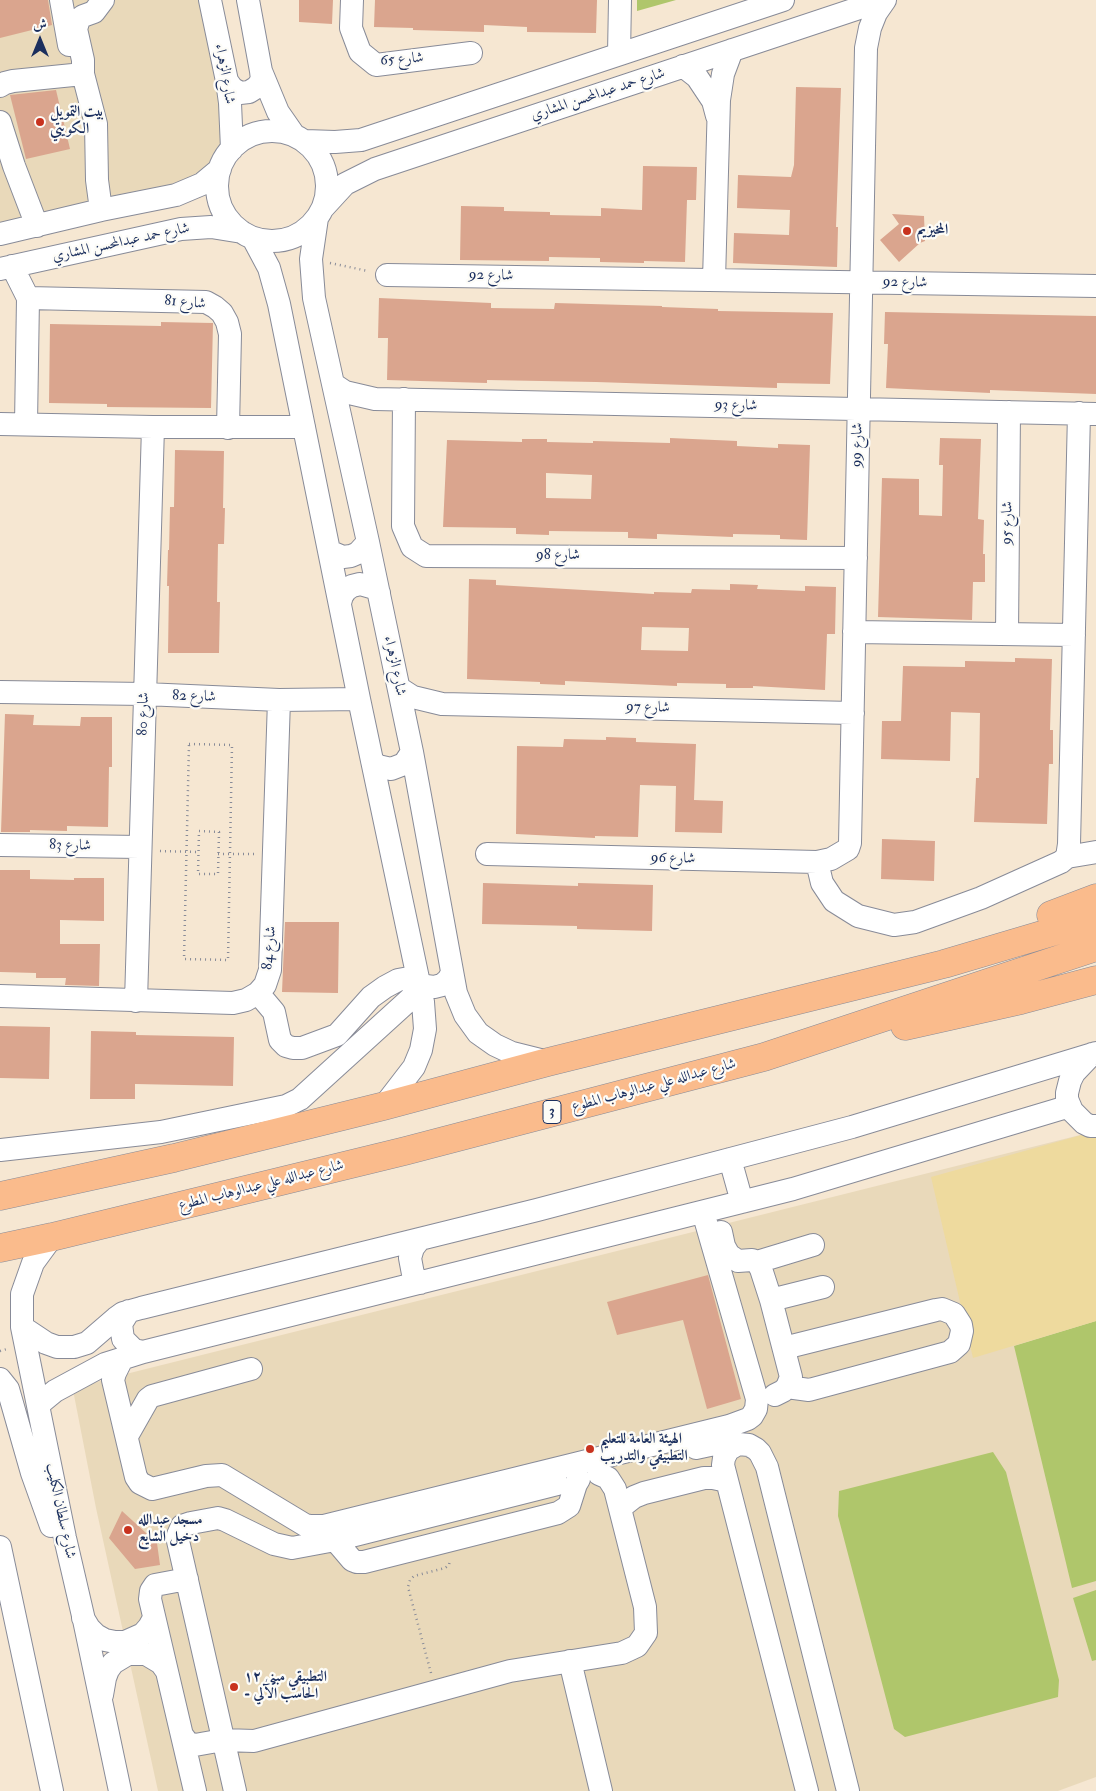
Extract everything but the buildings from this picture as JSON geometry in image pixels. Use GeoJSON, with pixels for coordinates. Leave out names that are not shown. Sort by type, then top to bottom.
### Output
{"type":"FeatureCollection","features":[{"type":"Feature","properties":{"kind":"main road"},"geometry":{"type":"LineString","coordinates":[[944,964],[999,936],[1096,898]]}},
{"type":"Feature","properties":{"kind":"main road"},"geometry":{"type":"LineString","coordinates":[[0,1196],[174,1158],[384,1106],[548,1062],[944,964],[1096,918]]}},
{"type":"Feature","properties":{"kind":"main road","name":"شارع عبدالله علي عبدالوهاب المطوع"},"geometry":{"type":"LineString","coordinates":[[0,1248],[405,1151],[764,1057],[1096,947]]}},
{"type":"Feature","properties":{"kind":"main road"},"geometry":{"type":"LineString","coordinates":[[764,1057],[1032,998],[1096,980]]}},
{"type":"Feature","properties":{"kind":"street"},"geometry":{"type":"LineString","coordinates":[[100,210],[97,180],[96,124],[83,74],[83,60],[76,24],[83,16],[94,12],[103,0]]}},
{"type":"Feature","properties":{"kind":"street","name":"شارع الزهراء"},"geometry":{"type":"LineString","coordinates":[[210,0],[228,81],[232,149]]}},
{"type":"Feature","properties":{"kind":"street"},"geometry":{"type":"LineString","coordinates":[[228,81],[232,88],[240,93],[249,92],[257,88],[262,80],[248,0]]}},
{"type":"Feature","properties":{"kind":"street","name":"شارع 65"},"geometry":{"type":"LineString","coordinates":[[352,0],[351,28],[360,52],[376,64],[471,53]]}},
{"type":"Feature","properties":{"kind":"street"},"geometry":{"type":"LineString","coordinates":[[619,54],[620,0]]}},
{"type":"Feature","properties":{"kind":"street","name":"شارع حمد عبدالمحسن المشاري"},"geometry":{"type":"LineString","coordinates":[[320,213],[345,184],[375,169],[884,0]]}},
{"type":"Feature","properties":{"kind":"street","name":"شارع 99"},"geometry":{"type":"LineString","coordinates":[[850,843],[866,48],[870,28],[884,0]]}},
{"type":"Feature","properties":{"kind":"street","name":"شارع حمد عبدالمحسن المشاري"},"geometry":{"type":"LineString","coordinates":[[299,138],[335,142],[361,140],[777,1]]}},
{"type":"Feature","properties":{"kind":"street"},"geometry":{"type":"LineString","coordinates":[[62,2],[72,11],[83,16]]}},
{"type":"Feature","properties":{"kind":"street"},"geometry":{"type":"LineString","coordinates":[[62,2],[73,62],[75,67],[83,74]]}},
{"type":"Feature","properties":{"kind":"street"},"geometry":{"type":"LineString","coordinates":[[818,22],[833,22],[847,26],[858,35],[866,48]]}},
{"type":"Feature","properties":{"kind":"street"},"geometry":{"type":"LineString","coordinates":[[714,280],[719,100],[723,74],[732,50]]}},
{"type":"Feature","properties":{"kind":"street"},"geometry":{"type":"LineString","coordinates":[[683,66],[697,77],[714,101],[718,118]]}},
{"type":"Feature","properties":{"kind":"street"},"geometry":{"type":"LineString","coordinates":[[261,71],[278,112],[299,138],[313,149],[323,163],[327,179],[327,196],[320,213],[309,228],[296,236],[266,241],[248,235],[232,224],[221,207],[217,188],[224,158],[242,140],[255,134],[269,131],[283,132],[299,138]]}},
{"type":"Feature","properties":{"kind":"street"},"geometry":{"type":"LineString","coordinates":[[0,86],[13,81],[83,74]]}},
{"type":"Feature","properties":{"kind":"street"},"geometry":{"type":"LineString","coordinates":[[554,76],[550,84],[550,92],[554,99],[561,103],[569,104]]}},
{"type":"Feature","properties":{"kind":"street"},"geometry":{"type":"LineString","coordinates":[[0,122],[14,166],[37,226]]}},
{"type":"Feature","properties":{"kind":"street"},"geometry":{"type":"LineString","coordinates":[[361,140],[357,152],[359,159],[363,164],[375,169]]}},
{"type":"Feature","properties":{"kind":"street"},"geometry":{"type":"LineString","coordinates":[[0,234],[100,210],[176,195],[202,184],[220,170]]}},
{"type":"Feature","properties":{"kind":"street"},"geometry":{"type":"LineString","coordinates":[[146,201],[155,200],[163,204],[168,212],[169,221],[164,230],[157,234]]}},
{"type":"Feature","properties":{"kind":"street","name":"شارع الزهراء"},"geometry":{"type":"LineString","coordinates":[[320,213],[311,259],[314,298],[399,688],[456,993],[465,1015],[478,1034],[494,1045],[512,1053],[548,1062]]}},
{"type":"Feature","properties":{"kind":"street","name":"شارع حمد عبدالمحسن المشاري"},"geometry":{"type":"LineString","coordinates":[[6,268],[180,229],[212,227],[248,235]]}},
{"type":"Feature","properties":{"kind":"street"},"geometry":{"type":"LineString","coordinates":[[248,235],[269,268],[278,304],[419,986],[424,1029],[421,1050],[414,1067],[384,1106]]}},
{"type":"Feature","properties":{"kind":"street"},"geometry":{"type":"LineString","coordinates":[[6,268],[28,298],[26,424]]}},
{"type":"Feature","properties":{"kind":"street","name":"شارع 92"},"geometry":{"type":"LineString","coordinates":[[387,275],[1096,286]]}},
{"type":"Feature","properties":{"kind":"street","name":"شارع 81"},"geometry":{"type":"LineString","coordinates":[[28,298],[206,302],[215,307],[222,313],[227,322],[230,334],[228,428]]}},
{"type":"Feature","properties":{"kind":"street","name":"شارع 93"},"geometry":{"type":"LineString","coordinates":[[333,384],[345,392],[375,399],[1087,414]]}},
{"type":"Feature","properties":{"kind":"street","name":"شارع 93"},"geometry":{"type":"LineString","coordinates":[[341,421],[348,412],[375,399]]}},
{"type":"Feature","properties":{"kind":"street","name":"شارع 98"},"geometry":{"type":"LineString","coordinates":[[404,399],[403,526],[412,547],[426,556],[856,558]]}},
{"type":"Feature","properties":{"kind":"street","name":"شارع 95"},"geometry":{"type":"LineString","coordinates":[[1007,634],[1009,412]]}},
{"type":"Feature","properties":{"kind":"street"},"geometry":{"type":"LineString","coordinates":[[1067,857],[1069,851],[1074,635],[1086,544],[1087,414]]}},
{"type":"Feature","properties":{"kind":"street"},"geometry":{"type":"LineString","coordinates":[[0,424],[228,428],[304,427]]}},
{"type":"Feature","properties":{"kind":"street","name":"شارع 80"},"geometry":{"type":"LineString","coordinates":[[136,1001],[153,427]]}},
{"type":"Feature","properties":{"kind":"street"},"geometry":{"type":"LineString","coordinates":[[329,550],[343,557],[351,556],[358,553],[368,542]]}},
{"type":"Feature","properties":{"kind":"street"},"geometry":{"type":"LineString","coordinates":[[340,603],[346,590],[352,586],[360,584],[374,588],[379,593]]}},
{"type":"Feature","properties":{"kind":"street"},"geometry":{"type":"LineString","coordinates":[[854,632],[1074,635]]}},
{"type":"Feature","properties":{"kind":"street","name":"شارع 97"},"geometry":{"type":"LineString","coordinates":[[399,688],[413,697],[442,704],[853,713]]}},
{"type":"Feature","properties":{"kind":"street","name":"شارع 82"},"geometry":{"type":"LineString","coordinates":[[0,692],[145,694],[278,700],[359,699]]}},
{"type":"Feature","properties":{"kind":"street","name":"شارع 84"},"geometry":{"type":"LineString","coordinates":[[258,993],[265,985],[270,970],[278,700]]}},
{"type":"Feature","properties":{"kind":"street","name":"شارع 97"},"geometry":{"type":"LineString","coordinates":[[407,728],[416,717],[442,704]]}},
{"type":"Feature","properties":{"kind":"street"},"geometry":{"type":"LineString","coordinates":[[372,761],[378,766],[391,769],[404,764],[412,752]]}},
{"type":"Feature","properties":{"kind":"street","name":"شارع 96"},"geometry":{"type":"LineString","coordinates":[[487,854],[817,862],[840,855],[848,849],[850,843]]}},
{"type":"Feature","properties":{"kind":"street","name":"شارع 83"},"geometry":{"type":"LineString","coordinates":[[0,844],[140,847]]}},
{"type":"Feature","properties":{"kind":"street"},"geometry":{"type":"LineString","coordinates":[[817,862],[822,883],[834,901],[858,916],[894,925],[915,922],[981,898],[1061,862],[1067,857],[1096,852]]}},
{"type":"Feature","properties":{"kind":"street"},"geometry":{"type":"LineString","coordinates":[[0,996],[233,1003],[246,1000],[258,993],[274,1012],[276,1029],[280,1040],[286,1046],[302,1048],[337,1035],[371,997],[385,986],[398,980],[409,978],[419,986],[434,987],[442,985],[452,973]]}},
{"type":"Feature","properties":{"kind":"street"},"geometry":{"type":"LineString","coordinates":[[0,1150],[161,1132],[286,1106],[300,1100],[419,986]]}},
{"type":"Feature","properties":{"kind":"street"},"geometry":{"type":"LineString","coordinates":[[1032,998],[1056,999],[1096,993]]}},
{"type":"Feature","properties":{"kind":"street"},"geometry":{"type":"LineString","coordinates":[[22,1327],[46,1343],[57,1347],[74,1348],[87,1343],[116,1318],[129,1311],[536,1210],[852,1127],[1094,1053]]}},
{"type":"Feature","properties":{"kind":"street"},"geometry":{"type":"LineString","coordinates":[[1094,1053],[1074,1073],[1067,1093],[1072,1111],[1084,1123],[1096,1126]]}},
{"type":"Feature","properties":{"kind":"street"},"geometry":{"type":"LineString","coordinates":[[1050,1067],[1070,1081]]}},
{"type":"Feature","properties":{"kind":"street"},"geometry":{"type":"LineString","coordinates":[[38,1406],[55,1390],[105,1364],[143,1352],[793,1189],[1070,1106]]}},
{"type":"Feature","properties":{"kind":"street"},"geometry":{"type":"LineString","coordinates":[[730,1159],[720,1230],[724,1246],[733,1259],[757,1262],[813,1245]]}},
{"type":"Feature","properties":{"kind":"street"},"geometry":{"type":"LineString","coordinates":[[122,1359],[114,1373],[113,1380],[136,1477],[140,1483],[152,1489],[206,1476],[222,1475],[305,1525],[324,1526],[741,1422],[748,1419],[756,1409],[757,1399],[723,1207]]}},
{"type":"Feature","properties":{"kind":"street","name":"شارع سلطان الكليب"},"geometry":{"type":"LineString","coordinates":[[52,1237],[32,1263],[22,1294],[22,1327],[65,1538],[120,1791]]}},
{"type":"Feature","properties":{"kind":"street"},"geometry":{"type":"LineString","coordinates":[[420,1239],[413,1248],[410,1258],[411,1269],[420,1282]]}},
{"type":"Feature","properties":{"kind":"street"},"geometry":{"type":"LineString","coordinates":[[384,1248],[398,1266],[398,1278],[395,1289]]}},
{"type":"Feature","properties":{"kind":"street"},"geometry":{"type":"LineString","coordinates":[[754,1388],[768,1396],[778,1394],[787,1387],[791,1377],[771,1300],[757,1262]]}},
{"type":"Feature","properties":{"kind":"street"},"geometry":{"type":"LineString","coordinates":[[771,1300],[823,1287]]}},
{"type":"Feature","properties":{"kind":"street"},"geometry":{"type":"LineString","coordinates":[[784,1348],[942,1309],[954,1314],[961,1325],[962,1331],[959,1344],[950,1352],[809,1390],[787,1387]]}},
{"type":"Feature","properties":{"kind":"street"},"geometry":{"type":"LineString","coordinates":[[129,1311],[121,1324],[123,1339],[129,1347],[143,1352]]}},
{"type":"Feature","properties":{"kind":"street"},"geometry":{"type":"LineString","coordinates":[[126,1436],[148,1399],[152,1396],[252,1369]]}},
{"type":"Feature","properties":{"kind":"street"},"geometry":{"type":"LineString","coordinates":[[0,1379],[8,1389],[32,1473],[84,1620],[96,1635],[105,1640],[125,1642],[143,1634],[154,1618]]}},
{"type":"Feature","properties":{"kind":"street"},"geometry":{"type":"LineString","coordinates":[[235,1791],[187,1579],[178,1535],[180,1528],[186,1524],[218,1518],[274,1544],[292,1548],[335,1540],[716,1443],[743,1443],[756,1449],[768,1467],[848,1791]]}},
{"type":"Feature","properties":{"kind":"street"},"geometry":{"type":"LineString","coordinates":[[738,1444],[728,1450],[723,1465],[807,1791]]}},
{"type":"Feature","properties":{"kind":"street"},"geometry":{"type":"LineString","coordinates":[[182,1735],[188,1743],[195,1745],[223,1740],[254,1741],[510,1671],[622,1653],[637,1646],[646,1633],[645,1607],[614,1485],[605,1476],[589,1476],[574,1489],[570,1504],[563,1511],[357,1562],[346,1554],[335,1540]]}},
{"type":"Feature","properties":{"kind":"street"},"geometry":{"type":"LineString","coordinates":[[620,1508],[634,1497],[644,1493],[704,1478],[727,1481]]}},
{"type":"Feature","properties":{"kind":"street"},"geometry":{"type":"LineString","coordinates":[[0,1547],[52,1791]]}},
{"type":"Feature","properties":{"kind":"street"},"geometry":{"type":"LineString","coordinates":[[187,1579],[159,1584],[153,1588],[150,1599],[195,1791]]}},
{"type":"Feature","properties":{"kind":"street"},"geometry":{"type":"LineString","coordinates":[[101,1702],[108,1670],[120,1658],[137,1653],[146,1654],[161,1662],[166,1670]]}},
{"type":"Feature","properties":{"kind":"street"},"geometry":{"type":"LineString","coordinates":[[570,1661],[601,1791]]}},
{"type":"Feature","properties":{"kind":"path"},"geometry":{"type":"LineString","coordinates":[[311,259],[387,275]]}},
{"type":"Feature","properties":{"kind":"path"},"geometry":{"type":"LineString","coordinates":[[189,744],[232,745],[230,854],[228,960],[184,960],[189,744]]}},
{"type":"Feature","properties":{"kind":"path"},"geometry":{"type":"LineString","coordinates":[[199,831],[219,832],[218,854],[218,874],[198,874],[199,831]]}},
{"type":"Feature","properties":{"kind":"path"},"geometry":{"type":"LineString","coordinates":[[140,847],[159,851],[198,852]]}},
{"type":"Feature","properties":{"kind":"path"},"geometry":{"type":"LineString","coordinates":[[218,854],[274,854]]}},
{"type":"Feature","properties":{"kind":"path"},"geometry":{"type":"LineString","coordinates":[[435,1691],[408,1587],[410,1580],[414,1576],[445,1568],[449,1565],[450,1560],[445,1541]]}},
{"type":"Feature","properties":{"kind":"shaded area"},"geometry":{"type":"Polygon","coordinates":[[[0,0],[211,0],[232,149],[220,169],[202,184],[0,234],[0,0]]]}},
{"type":"Feature","properties":{"kind":"shaded area","name":"الهيئة العامة للتعليم التطبيقي والتدريب"},"geometry":{"type":"Polygon","coordinates":[[[1096,1131],[1096,1777],[1058,1791],[158,1791],[96,1508],[73,1390],[106,1379],[1096,1131]]]}},
{"type":"Feature","properties":{"kind":"green space"},"geometry":{"type":"Polygon","coordinates":[[[637,0],[676,0],[637,11],[637,0]]]}},
{"type":"Feature","properties":{"kind":"green space"},"geometry":{"type":"Polygon","coordinates":[[[1096,1321],[1096,1581],[1072,1588],[1014,1346],[1096,1321]]]}},
{"type":"Feature","properties":{"kind":"green space"},"geometry":{"type":"Polygon","coordinates":[[[993,1452],[1006,1472],[1059,1680],[1058,1697],[905,1737],[894,1729],[838,1516],[839,1491],[993,1452]]]}},
{"type":"Feature","properties":{"kind":"green space"},"geometry":{"type":"Polygon","coordinates":[[[1096,1590],[1096,1660],[1092,1661],[1073,1598],[1096,1590]]]}},
{"type":"Feature","properties":{"kind":"sand"},"geometry":{"type":"Polygon","coordinates":[[[1096,1131],[1096,1321],[973,1358],[931,1177],[1096,1131]]]}},
{"type":"Feature","properties":{"kind":"place","name":"بيت التمويل الكويتي"},"geometry":{"type":"Point","coordinates":[40,122]}},
{"type":"Feature","properties":{"kind":"place","name":"المخيزيم"},"geometry":{"type":"Point","coordinates":[907,231]}},
{"type":"Feature","properties":{"kind":"place","name":"الهيئة العامة للتعليم التطبيقي والتدريب"},"geometry":{"type":"Point","coordinates":[590,1449]}},
{"type":"Feature","properties":{"kind":"place","name":"مسجد عبدالله دخيل الشايع"},"geometry":{"type":"Point","coordinates":[128,1530]}},
{"type":"Feature","properties":{"kind":"place","name":"التطبيقي مبنى ١٢ - الحاسب الآلي"},"geometry":{"type":"Point","coordinates":[234,1687]}}]}
